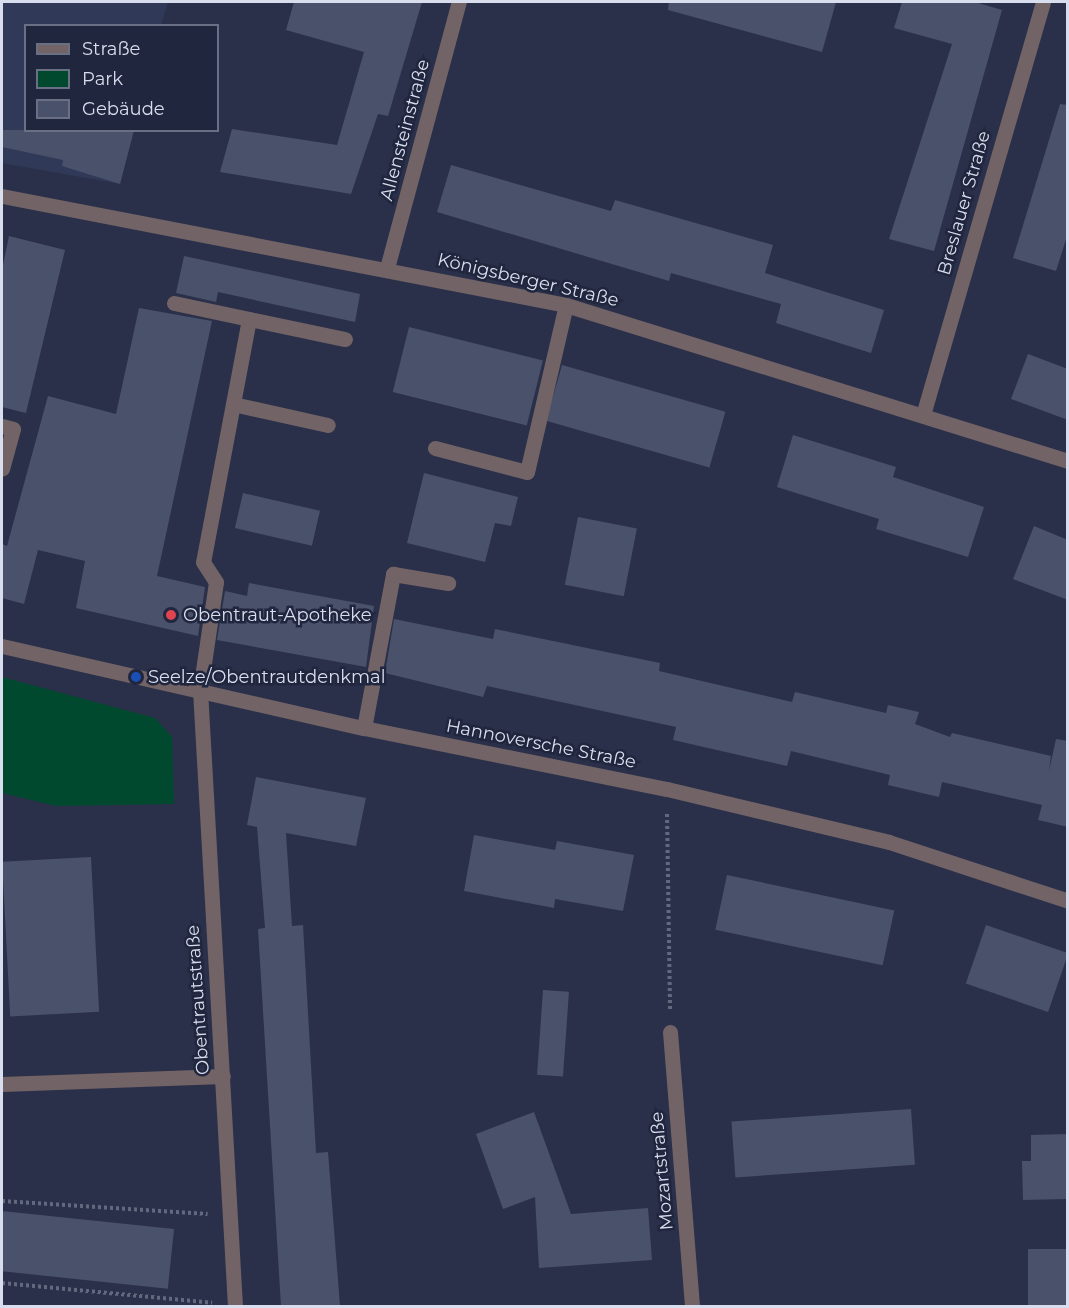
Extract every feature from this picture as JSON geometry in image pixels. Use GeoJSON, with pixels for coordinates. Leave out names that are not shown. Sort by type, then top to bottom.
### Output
{"type":"FeatureCollection","features":[{"type":"Feature","properties":{"kind":"street","name":"Allensteinstraße"},"geometry":{"type":"LineString","coordinates":[[387,268],[459,2]]}},
{"type":"Feature","properties":{"kind":"street","name":"Breslauer Straße"},"geometry":{"type":"LineString","coordinates":[[923,415],[1043,2]]}},
{"type":"Feature","properties":{"kind":"street","name":"Königsberger Straße"},"geometry":{"type":"LineString","coordinates":[[2,196],[387,268],[566,305],[1068,460]]}},
{"type":"Feature","properties":{"kind":"street"},"geometry":{"type":"LineString","coordinates":[[174,303],[345,339]]}},
{"type":"Feature","properties":{"kind":"street"},"geometry":{"type":"LineString","coordinates":[[435,448],[527,472],[566,305]]}},
{"type":"Feature","properties":{"kind":"street","name":"Obentrautstraße"},"geometry":{"type":"LineString","coordinates":[[235,1306],[232,1216],[200,690],[216,582],[203,562],[249,319]]}},
{"type":"Feature","properties":{"kind":"street"},"geometry":{"type":"LineString","coordinates":[[233,404],[328,425]]}},
{"type":"Feature","properties":{"kind":"street"},"geometry":{"type":"LineString","coordinates":[[2,426],[13,429],[2,469]]}},
{"type":"Feature","properties":{"kind":"street"},"geometry":{"type":"LineString","coordinates":[[364,728],[393,574],[448,583]]}},
{"type":"Feature","properties":{"kind":"street","name":"Hannoversche Straße"},"geometry":{"type":"LineString","coordinates":[[2,646],[364,728],[667,789],[890,842],[1068,901]]}},
{"type":"Feature","properties":{"kind":"street","name":"Mozartstraße"},"geometry":{"type":"LineString","coordinates":[[670,1032],[692,1306]]}},
{"type":"Feature","properties":{"kind":"street"},"geometry":{"type":"LineString","coordinates":[[2,1084],[223,1076]]}},
{"type":"Feature","properties":{"kind":"path"},"geometry":{"type":"LineString","coordinates":[[667,789],[670,1032]]}},
{"type":"Feature","properties":{"kind":"path"},"geometry":{"type":"LineString","coordinates":[[2,1200],[232,1216]]}},
{"type":"Feature","properties":{"kind":"path"},"geometry":{"type":"LineString","coordinates":[[2,1283],[235,1306]]}},
{"type":"Feature","properties":{"kind":"shaded area"},"geometry":{"type":"Polygon","coordinates":[[[2,2],[168,2],[161,24],[24,24],[24,132],[134,132],[120,184],[2,163],[2,2]]]}},
{"type":"Feature","properties":{"kind":"green space"},"geometry":{"type":"Polygon","coordinates":[[[2,677],[155,718],[172,737],[174,804],[56,806],[2,793],[2,677]]]}},
{"type":"Feature","properties":{"kind":"building"},"geometry":{"type":"Polygon","coordinates":[[[294,2],[422,2],[388,116],[378,114],[351,194],[220,172],[232,129],[337,145],[364,52],[286,30],[294,2]]]}},
{"type":"Feature","properties":{"kind":"building"},"geometry":{"type":"Polygon","coordinates":[[[669,2],[836,2],[822,52],[668,10],[669,2]]]}},
{"type":"Feature","properties":{"kind":"building"},"geometry":{"type":"Polygon","coordinates":[[[902,2],[975,2],[1002,10],[934,251],[889,239],[952,44],[894,28],[902,2]]]}},
{"type":"Feature","properties":{"kind":"building"},"geometry":{"type":"Polygon","coordinates":[[[1060,104],[1068,105],[1068,233],[1056,271],[1013,258],[1060,104]]]}},
{"type":"Feature","properties":{"kind":"building"},"geometry":{"type":"Polygon","coordinates":[[[2,130],[133,132],[120,184],[62,166],[63,160],[2,147],[2,130]]]}},
{"type":"Feature","properties":{"kind":"building"},"geometry":{"type":"Polygon","coordinates":[[[451,165],[611,211],[615,200],[773,245],[765,273],[884,310],[871,353],[776,323],[781,304],[671,273],[669,281],[437,212],[451,165]]]}},
{"type":"Feature","properties":{"kind":"building"},"geometry":{"type":"Polygon","coordinates":[[[9,236],[65,250],[26,413],[2,407],[2,270],[9,236]]]}},
{"type":"Feature","properties":{"kind":"building"},"geometry":{"type":"Polygon","coordinates":[[[184,256],[360,294],[355,322],[218,292],[216,302],[176,293],[184,256]]]}},
{"type":"Feature","properties":{"kind":"building"},"geometry":{"type":"Polygon","coordinates":[[[139,308],[212,321],[157,576],[205,587],[198,636],[76,608],[85,561],[38,550],[24,604],[2,598],[2,544],[7,546],[48,396],[116,414],[139,308]]]}},
{"type":"Feature","properties":{"kind":"building"},"geometry":{"type":"Polygon","coordinates":[[[409,327],[543,360],[527,425],[393,392],[409,327]]]}},
{"type":"Feature","properties":{"kind":"building"},"geometry":{"type":"Polygon","coordinates":[[[1028,354],[1068,369],[1068,420],[1011,399],[1028,354]]]}},
{"type":"Feature","properties":{"kind":"building"},"geometry":{"type":"Polygon","coordinates":[[[562,365],[725,412],[709,468],[546,421],[562,365]]]}},
{"type":"Feature","properties":{"kind":"building"},"geometry":{"type":"Polygon","coordinates":[[[793,435],[896,467],[893,477],[984,507],[968,557],[876,529],[879,519],[777,487],[793,435]]]}},
{"type":"Feature","properties":{"kind":"building"},"geometry":{"type":"Polygon","coordinates":[[[424,473],[518,497],[511,526],[495,523],[485,562],[407,543],[424,473]]]}},
{"type":"Feature","properties":{"kind":"building"},"geometry":{"type":"Polygon","coordinates":[[[243,493],[320,511],[312,546],[235,528],[243,493]]]}},
{"type":"Feature","properties":{"kind":"building"},"geometry":{"type":"Polygon","coordinates":[[[578,517],[637,528],[624,596],[565,585],[578,517]]]}},
{"type":"Feature","properties":{"kind":"building"},"geometry":{"type":"Polygon","coordinates":[[[1034,526],[1068,540],[1068,600],[1013,579],[1034,526]]]}},
{"type":"Feature","properties":{"kind":"building"},"geometry":{"type":"Polygon","coordinates":[[[249,583],[374,606],[366,667],[217,640],[225,591],[247,596],[249,583]]]}},
{"type":"Feature","properties":{"kind":"building"},"geometry":{"type":"Polygon","coordinates":[[[394,619],[493,639],[495,629],[660,663],[659,671],[792,702],[795,692],[886,713],[888,705],[919,712],[915,724],[950,737],[952,733],[1051,756],[1049,771],[1056,739],[1068,741],[1068,827],[1038,820],[1042,805],[942,782],[939,797],[888,785],[890,775],[791,751],[787,766],[673,740],[676,727],[487,686],[483,697],[385,673],[394,619]]]}},
{"type":"Feature","properties":{"kind":"building"},"geometry":{"type":"Polygon","coordinates":[[[256,777],[366,798],[356,846],[286,833],[292,926],[303,925],[316,1153],[328,1152],[340,1306],[281,1306],[258,929],[265,928],[257,827],[247,825],[256,777]]]}},
{"type":"Feature","properties":{"kind":"building"},"geometry":{"type":"Polygon","coordinates":[[[474,835],[555,850],[557,841],[634,855],[623,911],[555,899],[554,908],[464,891],[474,835]]]}},
{"type":"Feature","properties":{"kind":"building"},"geometry":{"type":"Polygon","coordinates":[[[91,857],[99,1012],[10,1016],[2,862],[91,857]]]}},
{"type":"Feature","properties":{"kind":"building"},"geometry":{"type":"Polygon","coordinates":[[[727,875],[894,911],[883,965],[715,930],[727,875]]]}},
{"type":"Feature","properties":{"kind":"building"},"geometry":{"type":"Polygon","coordinates":[[[986,925],[1068,953],[1048,1012],[966,984],[986,925]]]}},
{"type":"Feature","properties":{"kind":"building"},"geometry":{"type":"Polygon","coordinates":[[[543,990],[569,992],[563,1077],[537,1075],[543,990]]]}},
{"type":"Feature","properties":{"kind":"building"},"geometry":{"type":"Polygon","coordinates":[[[911,1109],[915,1165],[735,1177],[731,1122],[911,1109]]]}},
{"type":"Feature","properties":{"kind":"building"},"geometry":{"type":"Polygon","coordinates":[[[534,1112],[571,1214],[648,1208],[652,1260],[539,1268],[535,1197],[503,1209],[476,1134],[534,1112]]]}},
{"type":"Feature","properties":{"kind":"building"},"geometry":{"type":"Polygon","coordinates":[[[1068,1134],[1068,1199],[1023,1200],[1022,1161],[1031,1161],[1031,1135],[1068,1134]]]}},
{"type":"Feature","properties":{"kind":"building"},"geometry":{"type":"Polygon","coordinates":[[[2,1211],[174,1229],[168,1289],[2,1271],[2,1211]]]}},
{"type":"Feature","properties":{"kind":"building"},"geometry":{"type":"Polygon","coordinates":[[[1028,1249],[1068,1249],[1068,1306],[1028,1306],[1028,1249]]]}},
{"type":"Feature","properties":{"kind":"place","name":"Obentraut-Apotheke"},"geometry":{"type":"Point","coordinates":[171,615]}},
{"type":"Feature","properties":{"kind":"place","name":"Seelze/Obentrautdenkmal"},"geometry":{"type":"Point","coordinates":[136,677]}}]}
